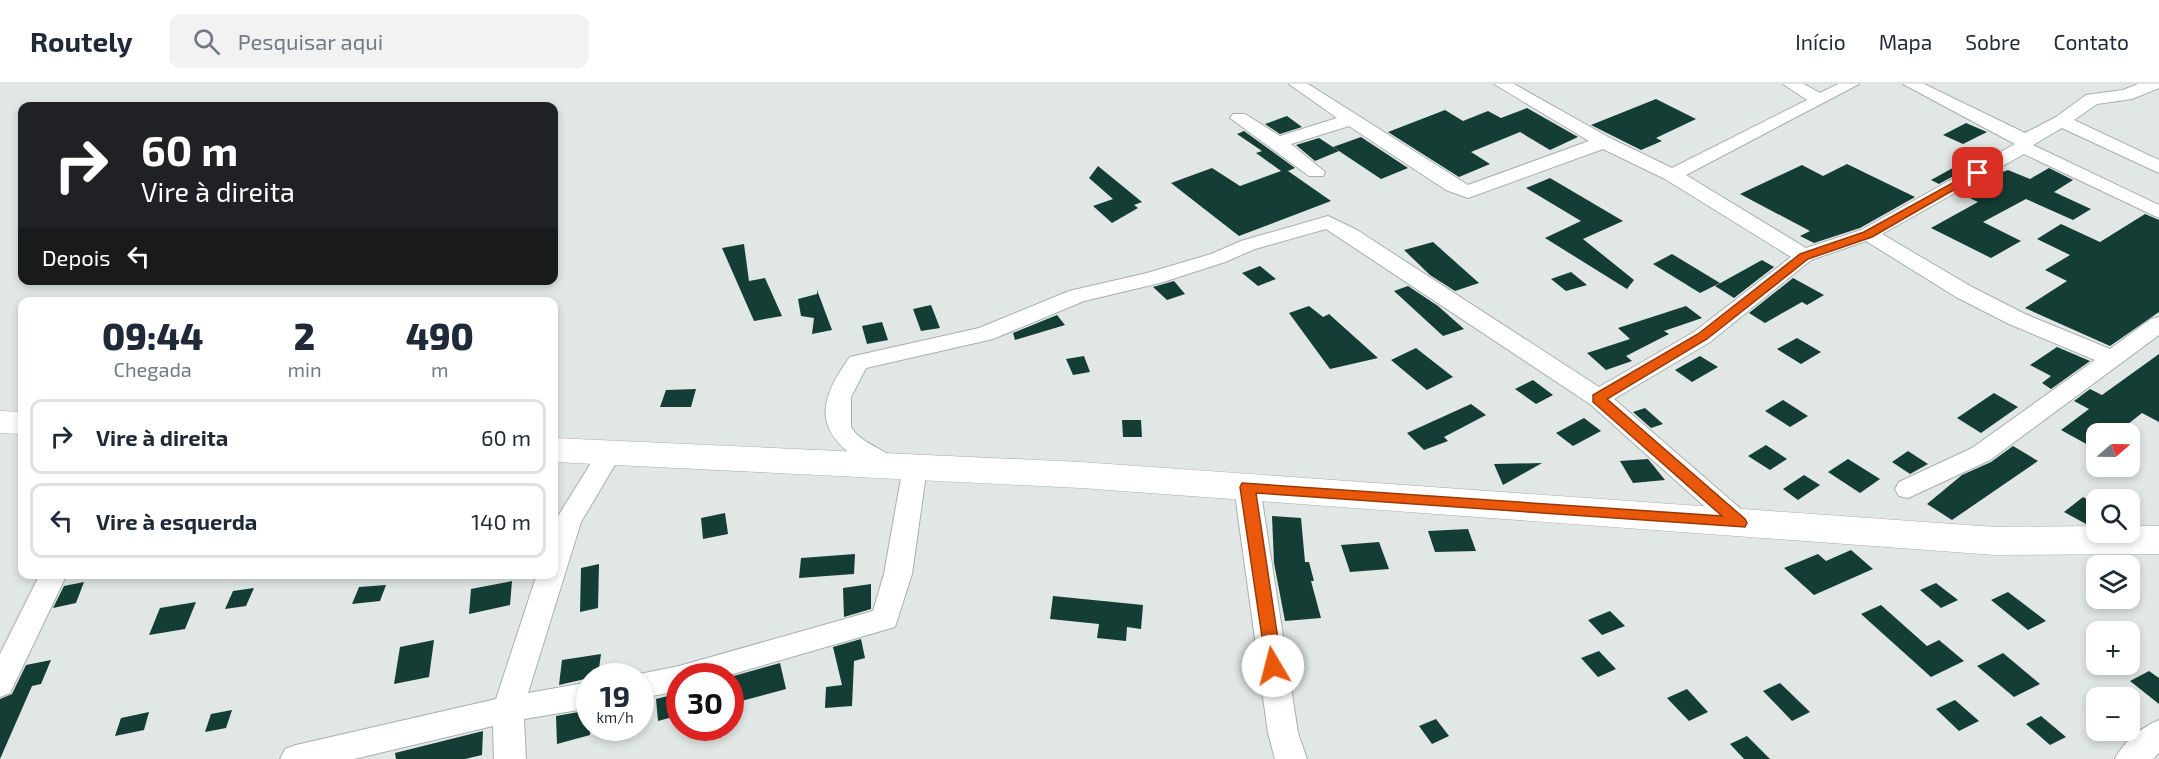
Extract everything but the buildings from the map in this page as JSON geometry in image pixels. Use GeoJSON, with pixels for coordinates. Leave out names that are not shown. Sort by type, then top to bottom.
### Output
{"type":"FeatureCollection","features":[{"type":"Feature","properties":{"kind":"main road"},"geometry":{"type":"LineString","coordinates":[[0,422],[18,423]]}},
{"type":"Feature","properties":{"kind":"main road"},"geometry":{"type":"LineString","coordinates":[[558,450],[1080,475],[1995,541],[2159,540]]}},
{"type":"Feature","properties":{"kind":"street"},"geometry":{"type":"LineString","coordinates":[[1297,84],[1453,186],[1468,192],[1604,142]]}},
{"type":"Feature","properties":{"kind":"street"},"geometry":{"type":"LineString","coordinates":[[1502,84],[1604,142],[1672,175],[1804,256]]}},
{"type":"Feature","properties":{"kind":"street"},"geometry":{"type":"LineString","coordinates":[[1791,84],[1818,99]]}},
{"type":"Feature","properties":{"kind":"street"},"geometry":{"type":"LineString","coordinates":[[1672,175],[1851,84]]}},
{"type":"Feature","properties":{"kind":"street"},"geometry":{"type":"LineString","coordinates":[[1911,84],[2159,212]]}},
{"type":"Feature","properties":{"kind":"street"},"geometry":{"type":"LineString","coordinates":[[1598,398],[1702,337],[1804,256],[1868,234],[2062,122],[2092,99],[2126,95],[2153,84]]}},
{"type":"Feature","properties":{"kind":"street"},"geometry":{"type":"LineString","coordinates":[[1239,118],[1278,142],[1316,172]]}},
{"type":"Feature","properties":{"kind":"street"},"geometry":{"type":"LineString","coordinates":[[1278,142],[1350,120]]}},
{"type":"Feature","properties":{"kind":"street"},"geometry":{"type":"LineString","coordinates":[[2062,122],[2159,167]]}},
{"type":"Feature","properties":{"kind":"street"},"geometry":{"type":"LineString","coordinates":[[731,663],[885,619],[898,574],[901,466],[844,436],[837,412],[845,378],[858,362],[985,334],[1077,296],[1153,278],[1218,258],[1248,245],[1328,222],[1350,234],[1598,398],[1740,523]]}},
{"type":"Feature","properties":{"kind":"street"},"geometry":{"type":"LineString","coordinates":[[1868,234],[1964,292],[2017,319],[2112,358]]}},
{"type":"Feature","properties":{"kind":"street"},"geometry":{"type":"LineString","coordinates":[[1908,489],[1981,454],[2159,324]]}},
{"type":"Feature","properties":{"kind":"street"},"geometry":{"type":"LineString","coordinates":[[558,554],[568,521],[610,453]]}},
{"type":"Feature","properties":{"kind":"street"},"geometry":{"type":"LineString","coordinates":[[1247,487],[1283,733],[1291,759]]}},
{"type":"Feature","properties":{"kind":"street"},"geometry":{"type":"LineString","coordinates":[[0,684],[52,579]]}},
{"type":"Feature","properties":{"kind":"street"},"geometry":{"type":"LineString","coordinates":[[510,759],[508,710],[549,579]]}},
{"type":"Feature","properties":{"kind":"street"},"geometry":{"type":"LineString","coordinates":[[296,759],[508,710],[576,697]]}},
{"type":"Feature","properties":{"kind":"street"},"geometry":{"type":"LineString","coordinates":[[2131,759],[2159,734]]}},
{"type":"Feature","properties":{"kind":"route"},"geometry":{"type":"LineString","coordinates":[[1273,666],[1247,487],[1740,523],[1598,398],[1702,337],[1804,256],[1868,234],[1978,173]]}}]}
